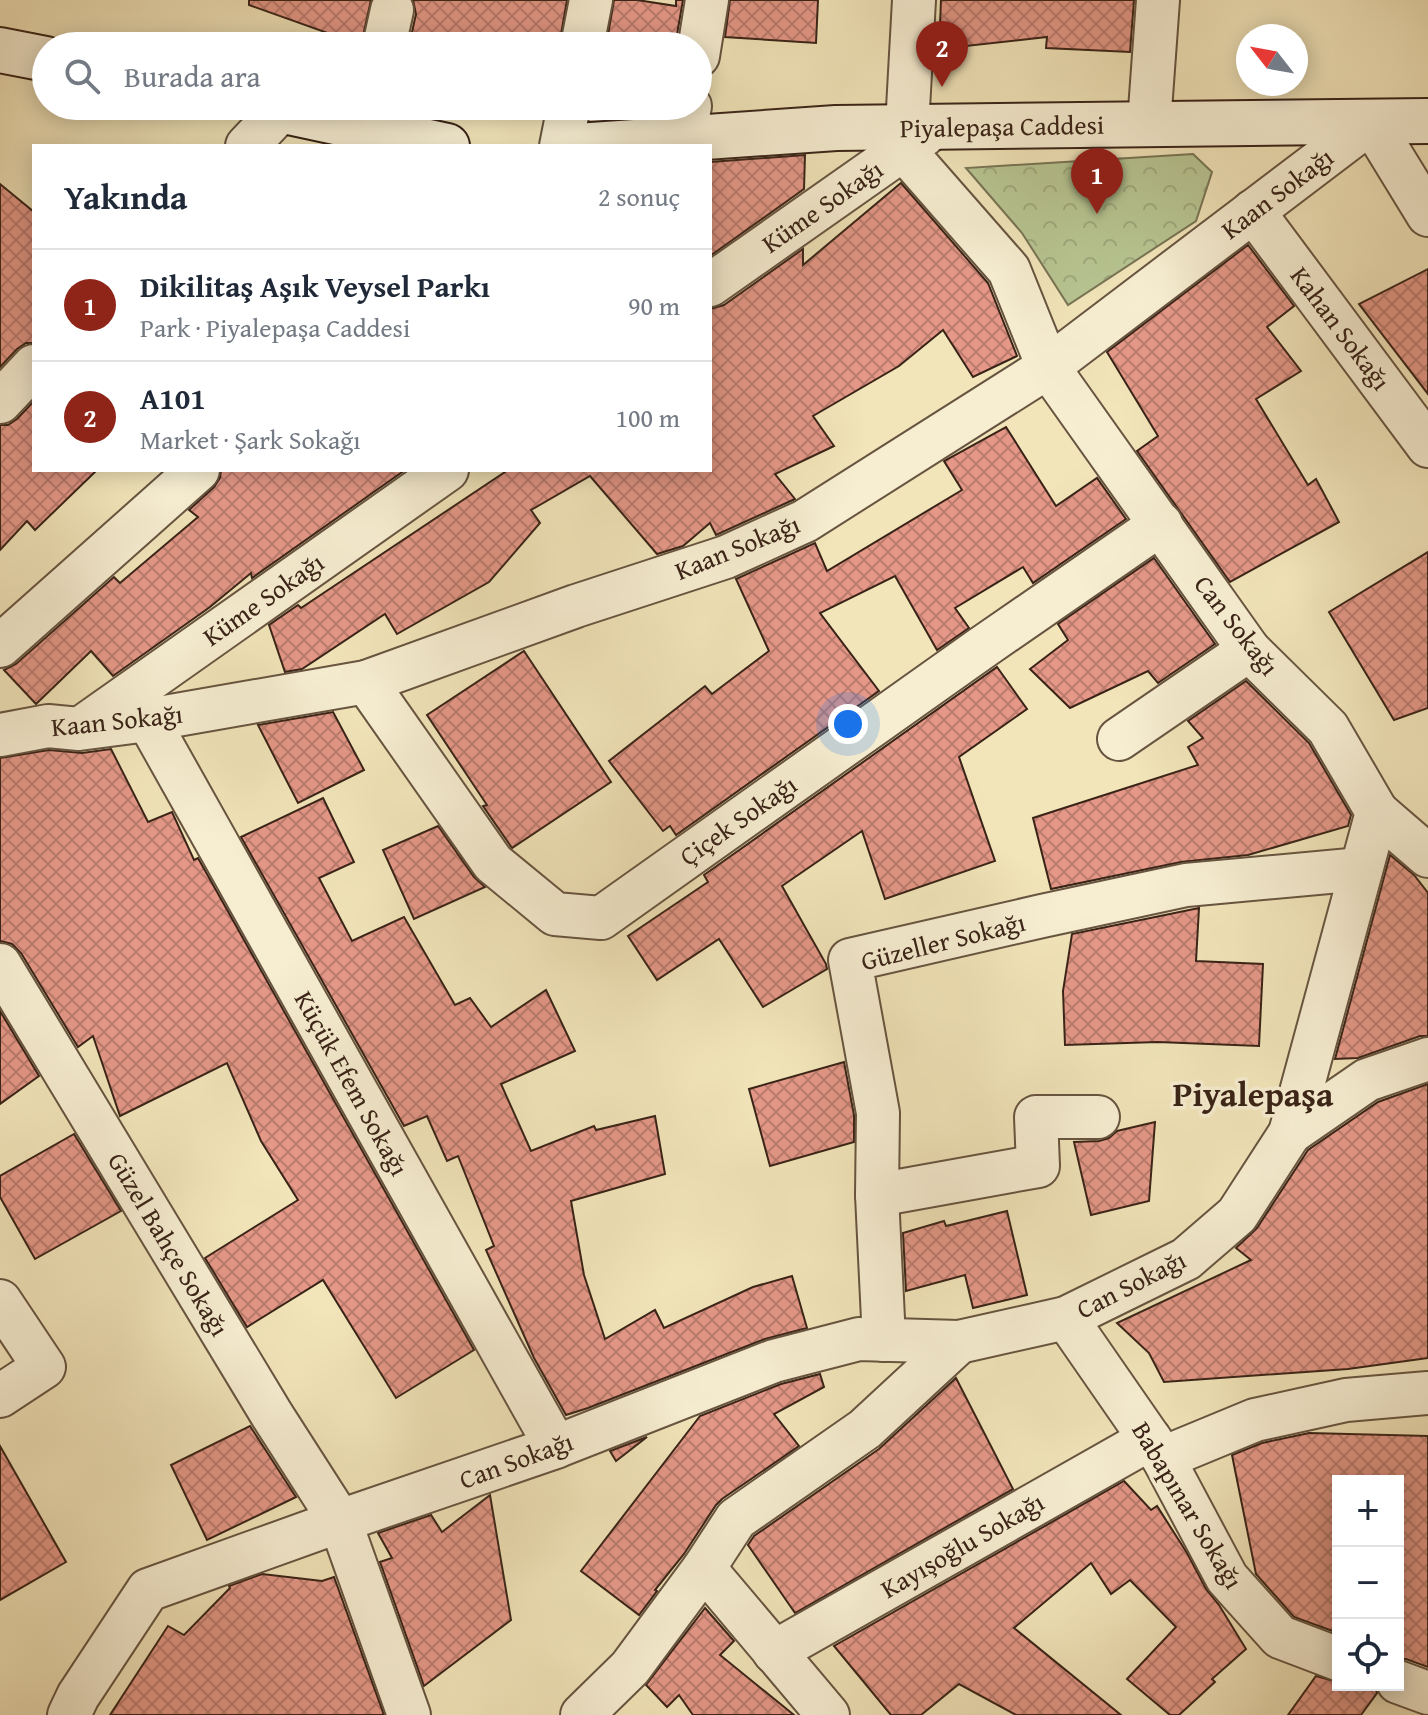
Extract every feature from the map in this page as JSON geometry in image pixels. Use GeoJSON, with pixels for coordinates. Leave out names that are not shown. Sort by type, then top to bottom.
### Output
{"type":"FeatureCollection","features":[{"type":"Feature","properties":{"kind":"street"},"geometry":{"type":"LineString","coordinates":[[585,32],[591,0]]}},
{"type":"Feature","properties":{"kind":"street"},"geometry":{"type":"LineString","coordinates":[[702,32],[707,0]]}},
{"type":"Feature","properties":{"kind":"street"},"geometry":{"type":"LineString","coordinates":[[914,0],[915,134]]}},
{"type":"Feature","properties":{"kind":"street"},"geometry":{"type":"LineString","coordinates":[[1149,124],[1158,0]]}},
{"type":"Feature","properties":{"kind":"street"},"geometry":{"type":"LineString","coordinates":[[0,50],[32,56]]}},
{"type":"Feature","properties":{"kind":"street"},"geometry":{"type":"LineString","coordinates":[[248,144],[263,120]]}},
{"type":"Feature","properties":{"kind":"street"},"geometry":{"type":"LineString","coordinates":[[378,120],[442,144]]}},
{"type":"Feature","properties":{"kind":"street"},"geometry":{"type":"LineString","coordinates":[[561,144],[566,120]]}},
{"type":"Feature","properties":{"kind":"street","name":"Piyalepaşa Caddesi"},"geometry":{"type":"LineString","coordinates":[[586,144],[687,122],[915,134],[1149,124],[1428,121]]}},
{"type":"Feature","properties":{"kind":"street"},"geometry":{"type":"LineString","coordinates":[[1371,122],[1428,215]]}},
{"type":"Feature","properties":{"kind":"street","name":"Kaan Sokağı"},"geometry":{"type":"LineString","coordinates":[[0,735],[48,726],[79,729],[148,720],[366,682],[576,606],[726,557],[805,521],[1048,367],[1371,122]]}},
{"type":"Feature","properties":{"kind":"street","name":"Küme Sokağı"},"geometry":{"type":"LineString","coordinates":[[712,284],[915,134]]}},
{"type":"Feature","properties":{"kind":"street","name":"Can Sokağı"},"geometry":{"type":"LineString","coordinates":[[69,1715],[78,1696],[148,1590],[556,1447],[774,1361],[859,1339],[959,1342],[1066,1318],[1186,1259],[1237,1215],[1290,1133],[1377,812],[1328,728],[1249,650],[1048,367],[1009,270],[915,134]]}},
{"type":"Feature","properties":{"kind":"street","name":"Kahan Sokağı"},"geometry":{"type":"LineString","coordinates":[[1253,211],[1428,446]]}},
{"type":"Feature","properties":{"kind":"street"},"geometry":{"type":"LineString","coordinates":[[0,402],[32,368]]}},
{"type":"Feature","properties":{"kind":"street"},"geometry":{"type":"LineString","coordinates":[[0,646],[196,472]]}},
{"type":"Feature","properties":{"kind":"street","name":"Küme Sokağı"},"geometry":{"type":"LineString","coordinates":[[79,729],[444,472]]}},
{"type":"Feature","properties":{"kind":"street","name":"Çiçek Sokağı"},"geometry":{"type":"LineString","coordinates":[[366,682],[493,863],[555,914],[601,918],[1161,524]]}},
{"type":"Feature","properties":{"kind":"street"},"geometry":{"type":"LineString","coordinates":[[1119,739],[1249,650]]}},
{"type":"Feature","properties":{"kind":"street","name":"Küçük Efem Sokağı"},"geometry":{"type":"LineString","coordinates":[[148,720],[556,1447]]}},
{"type":"Feature","properties":{"kind":"street"},"geometry":{"type":"LineString","coordinates":[[1377,812],[1428,856]]}},
{"type":"Feature","properties":{"kind":"street","name":"Güzeller Sokağı"},"geometry":{"type":"LineString","coordinates":[[884,1340],[877,1195],[878,1113],[850,960],[1186,885],[1361,869]]}},
{"type":"Feature","properties":{"kind":"street","name":"Güzel Bahçe Sokağı"},"geometry":{"type":"LineString","coordinates":[[0,965],[272,1415],[340,1521],[409,1715]]}},
{"type":"Feature","properties":{"kind":"street"},"geometry":{"type":"LineString","coordinates":[[1290,1133],[1367,1080],[1428,1059]]}},
{"type":"Feature","properties":{"kind":"street"},"geometry":{"type":"LineString","coordinates":[[877,1195],[1038,1166],[1036,1117],[1098,1117]]}},
{"type":"Feature","properties":{"kind":"street"},"geometry":{"type":"LineString","coordinates":[[0,1301],[44,1367],[0,1396]]}},
{"type":"Feature","properties":{"kind":"street","name":"Babapınar Sokağı"},"geometry":{"type":"LineString","coordinates":[[1066,1318],[1156,1448],[1227,1578],[1280,1637],[1332,1657]]}},
{"type":"Feature","properties":{"kind":"street"},"geometry":{"type":"LineString","coordinates":[[582,1715],[630,1668],[736,1519],[865,1429],[959,1342]]}},
{"type":"Feature","properties":{"kind":"street","name":"Kayışoğlu Sokağı"},"geometry":{"type":"LineString","coordinates":[[774,1652],[1156,1448],[1255,1420],[1346,1400],[1428,1393]]}},
{"type":"Feature","properties":{"kind":"street"},"geometry":{"type":"LineString","coordinates":[[704,1568],[828,1715]]}},
{"type":"Feature","properties":{"kind":"street"},"geometry":{"type":"LineString","coordinates":[[1404,1684],[1428,1693]]}},
{"type":"Feature","properties":{"kind":"green space"},"geometry":{"type":"Polygon","coordinates":[[[1193,154],[1212,172],[1196,221],[1068,305],[1022,233],[966,168],[1193,154]]]}},
{"type":"Feature","properties":{"kind":"building"},"geometry":{"type":"Polygon","coordinates":[[[249,0],[371,0],[364,32],[325,32],[249,5],[249,0]]]}},
{"type":"Feature","properties":{"kind":"building"},"geometry":{"type":"Polygon","coordinates":[[[413,0],[567,0],[561,32],[412,32],[416,14],[413,0]]]}},
{"type":"Feature","properties":{"kind":"building"},"geometry":{"type":"Polygon","coordinates":[[[614,0],[676,6],[676,0],[683,0],[677,32],[608,32],[614,0]]]}},
{"type":"Feature","properties":{"kind":"building"},"geometry":{"type":"Polygon","coordinates":[[[730,0],[818,0],[816,43],[725,37],[730,0]]]}},
{"type":"Feature","properties":{"kind":"building"},"geometry":{"type":"Polygon","coordinates":[[[941,0],[1134,0],[1130,52],[1046,48],[1047,37],[939,49],[941,0]]]}},
{"type":"Feature","properties":{"kind":"building"},"geometry":{"type":"Polygon","coordinates":[[[805,155],[804,189],[712,255],[712,162],[805,155]]]}},
{"type":"Feature","properties":{"kind":"building"},"geometry":{"type":"Polygon","coordinates":[[[901,183],[988,283],[1017,356],[973,377],[943,330],[899,366],[813,416],[834,446],[775,474],[795,499],[716,535],[710,523],[683,546],[657,554],[590,476],[531,510],[540,523],[489,582],[397,634],[385,614],[302,669],[285,672],[269,625],[298,605],[301,608],[505,472],[712,472],[712,308],[724,305],[803,249],[803,265],[901,183]]]}},
{"type":"Feature","properties":{"kind":"building"},"geometry":{"type":"Polygon","coordinates":[[[0,184],[32,210],[32,343],[17,349],[0,367],[0,184]]]}},
{"type":"Feature","properties":{"kind":"building"},"geometry":{"type":"Polygon","coordinates":[[[1248,245],[1294,306],[1267,327],[1301,371],[1256,399],[1308,485],[1316,479],[1339,522],[1230,582],[1137,451],[1158,436],[1107,352],[1248,245]]]}},
{"type":"Feature","properties":{"kind":"building"},"geometry":{"type":"Polygon","coordinates":[[[1428,269],[1428,394],[1359,304],[1428,269]]]}},
{"type":"Feature","properties":{"kind":"building"},"geometry":{"type":"Polygon","coordinates":[[[32,403],[32,472],[95,472],[35,530],[27,521],[0,550],[0,425],[8,425],[32,403]]]}},
{"type":"Feature","properties":{"kind":"building"},"geometry":{"type":"Polygon","coordinates":[[[1006,427],[1056,506],[1097,478],[1126,519],[1033,583],[1023,567],[955,608],[969,628],[937,650],[895,576],[820,613],[879,691],[676,835],[670,826],[663,831],[609,761],[705,686],[712,694],[769,651],[736,579],[815,543],[827,571],[962,490],[944,461],[1006,427]]]}},
{"type":"Feature","properties":{"kind":"building"},"geometry":{"type":"Polygon","coordinates":[[[221,472],[402,472],[252,578],[251,573],[210,607],[113,676],[91,651],[36,704],[4,670],[16,664],[114,577],[120,583],[198,517],[189,510],[220,478],[221,472]]]}},
{"type":"Feature","properties":{"kind":"building"},"geometry":{"type":"Polygon","coordinates":[[[1428,552],[1428,708],[1394,720],[1329,612],[1428,552]]]}},
{"type":"Feature","properties":{"kind":"building"},"geometry":{"type":"Polygon","coordinates":[[[1154,558],[1215,644],[1158,683],[1148,671],[1070,708],[1030,669],[1068,640],[1058,624],[1154,558]]]}},
{"type":"Feature","properties":{"kind":"building"},"geometry":{"type":"Polygon","coordinates":[[[524,651],[611,782],[512,848],[427,715],[524,651]]]}},
{"type":"Feature","properties":{"kind":"building"},"geometry":{"type":"Polygon","coordinates":[[[997,667],[1027,709],[959,757],[995,861],[885,899],[862,831],[782,886],[827,969],[763,1007],[719,939],[657,980],[628,936],[708,882],[704,875],[997,667]]]}},
{"type":"Feature","properties":{"kind":"building"},"geometry":{"type":"Polygon","coordinates":[[[1246,681],[1309,743],[1351,815],[1348,826],[1248,855],[1181,862],[1051,889],[1033,818],[1198,765],[1188,747],[1203,738],[1188,721],[1246,681]]]}},
{"type":"Feature","properties":{"kind":"building"},"geometry":{"type":"Polygon","coordinates":[[[333,712],[364,770],[298,803],[258,725],[333,712]]]}},
{"type":"Feature","properties":{"kind":"building"},"geometry":{"type":"Polygon","coordinates":[[[111,749],[148,822],[172,812],[194,860],[198,858],[474,1350],[396,1398],[323,1280],[247,1327],[205,1258],[298,1200],[261,1141],[227,1063],[120,1116],[93,1036],[78,1047],[21,953],[12,944],[0,941],[0,758],[49,750],[82,753],[111,749]]]}},
{"type":"Feature","properties":{"kind":"building"},"geometry":{"type":"Polygon","coordinates":[[[323,798],[354,862],[319,878],[352,941],[404,917],[455,1005],[470,998],[491,1027],[546,990],[575,1051],[501,1084],[531,1151],[594,1126],[596,1130],[655,1116],[665,1174],[571,1201],[584,1275],[605,1339],[655,1310],[664,1328],[753,1287],[792,1276],[807,1328],[765,1339],[566,1415],[534,1358],[486,1250],[494,1246],[458,1156],[447,1161],[427,1116],[404,1126],[241,837],[323,798]]]}},
{"type":"Feature","properties":{"kind":"building"},"geometry":{"type":"Polygon","coordinates":[[[438,826],[474,877],[485,887],[414,919],[383,850],[438,826]]]}},
{"type":"Feature","properties":{"kind":"building"},"geometry":{"type":"Polygon","coordinates":[[[1390,855],[1414,875],[1428,893],[1428,1036],[1358,1058],[1335,1059],[1390,855]]]}},
{"type":"Feature","properties":{"kind":"building"},"geometry":{"type":"Polygon","coordinates":[[[1199,908],[1196,961],[1263,964],[1259,1046],[1158,1042],[1065,1045],[1063,991],[1072,934],[1199,908]]]}},
{"type":"Feature","properties":{"kind":"building"},"geometry":{"type":"Polygon","coordinates":[[[0,1011],[39,1076],[0,1104],[0,1011]]]}},
{"type":"Feature","properties":{"kind":"building"},"geometry":{"type":"Polygon","coordinates":[[[844,1062],[854,1115],[854,1142],[770,1166],[749,1089],[844,1062]]]}},
{"type":"Feature","properties":{"kind":"building"},"geometry":{"type":"Polygon","coordinates":[[[1428,1084],[1428,1358],[1348,1369],[1164,1382],[1149,1353],[1117,1323],[1251,1260],[1236,1248],[1257,1228],[1308,1150],[1378,1102],[1428,1084]]]}},
{"type":"Feature","properties":{"kind":"building"},"geometry":{"type":"Polygon","coordinates":[[[1155,1122],[1149,1201],[1091,1215],[1074,1142],[1099,1141],[1117,1131],[1155,1122]]]}},
{"type":"Feature","properties":{"kind":"building"},"geometry":{"type":"Polygon","coordinates":[[[74,1134],[121,1211],[35,1259],[0,1197],[0,1176],[74,1134]]]}},
{"type":"Feature","properties":{"kind":"building"},"geometry":{"type":"Polygon","coordinates":[[[1007,1211],[1027,1295],[973,1308],[965,1275],[906,1291],[903,1233],[944,1221],[946,1226],[1007,1211]]]}},
{"type":"Feature","properties":{"kind":"building"},"geometry":{"type":"Polygon","coordinates":[[[820,1374],[824,1387],[774,1414],[799,1446],[716,1505],[639,1615],[581,1571],[700,1416],[781,1384],[820,1374]]]}},
{"type":"Feature","properties":{"kind":"building"},"geometry":{"type":"Polygon","coordinates":[[[956,1378],[1013,1489],[795,1613],[748,1545],[754,1536],[879,1449],[956,1378]]]}},
{"type":"Feature","properties":{"kind":"building"},"geometry":{"type":"Polygon","coordinates":[[[250,1426],[296,1497],[207,1540],[171,1465],[250,1426]]]}},
{"type":"Feature","properties":{"kind":"building"},"geometry":{"type":"Polygon","coordinates":[[[1309,1433],[1428,1436],[1428,1667],[1404,1659],[1404,1475],[1332,1475],[1332,1631],[1294,1617],[1256,1574],[1232,1455],[1262,1443],[1309,1433]]]}},
{"type":"Feature","properties":{"kind":"building"},"geometry":{"type":"Polygon","coordinates":[[[647,1437],[616,1461],[610,1451],[647,1437]]]}},
{"type":"Feature","properties":{"kind":"building"},"geometry":{"type":"Polygon","coordinates":[[[0,1446],[66,1562],[0,1600],[0,1446]]]}},
{"type":"Feature","properties":{"kind":"building"},"geometry":{"type":"Polygon","coordinates":[[[1124,1481],[1151,1510],[1157,1506],[1246,1649],[1212,1679],[1215,1682],[1179,1715],[1170,1715],[1127,1679],[1176,1627],[1130,1580],[1111,1594],[1091,1563],[1014,1628],[1121,1715],[1016,1715],[959,1684],[921,1715],[891,1715],[834,1646],[1124,1481]]]}},
{"type":"Feature","properties":{"kind":"building"},"geometry":{"type":"Polygon","coordinates":[[[490,1495],[511,1620],[424,1686],[380,1562],[392,1558],[378,1533],[431,1515],[442,1532],[490,1495]]]}},
{"type":"Feature","properties":{"kind":"building"},"geometry":{"type":"Polygon","coordinates":[[[262,1574],[322,1581],[334,1577],[384,1715],[110,1715],[168,1626],[184,1635],[229,1586],[262,1574]]]}},
{"type":"Feature","properties":{"kind":"building"},"geometry":{"type":"Polygon","coordinates":[[[705,1608],[734,1641],[720,1655],[794,1715],[693,1715],[679,1695],[667,1707],[646,1685],[705,1608]]]}},
{"type":"Feature","properties":{"kind":"building"},"geometry":{"type":"Polygon","coordinates":[[[1316,1676],[1332,1680],[1332,1691],[1377,1693],[1361,1715],[1288,1715],[1316,1676]]]}},
{"type":"Feature","properties":{"kind":"place","name":"A101"},"geometry":{"type":"Point","coordinates":[942,87]}},
{"type":"Feature","properties":{"kind":"place","name":"Dikilitaş Aşık Veysel Parkı"},"geometry":{"type":"Point","coordinates":[1097,214]}},
{"type":"Feature","properties":{"kind":"district","name":"Piyalepaşa"},"geometry":{"type":"Point","coordinates":[1253,1093]}}]}
